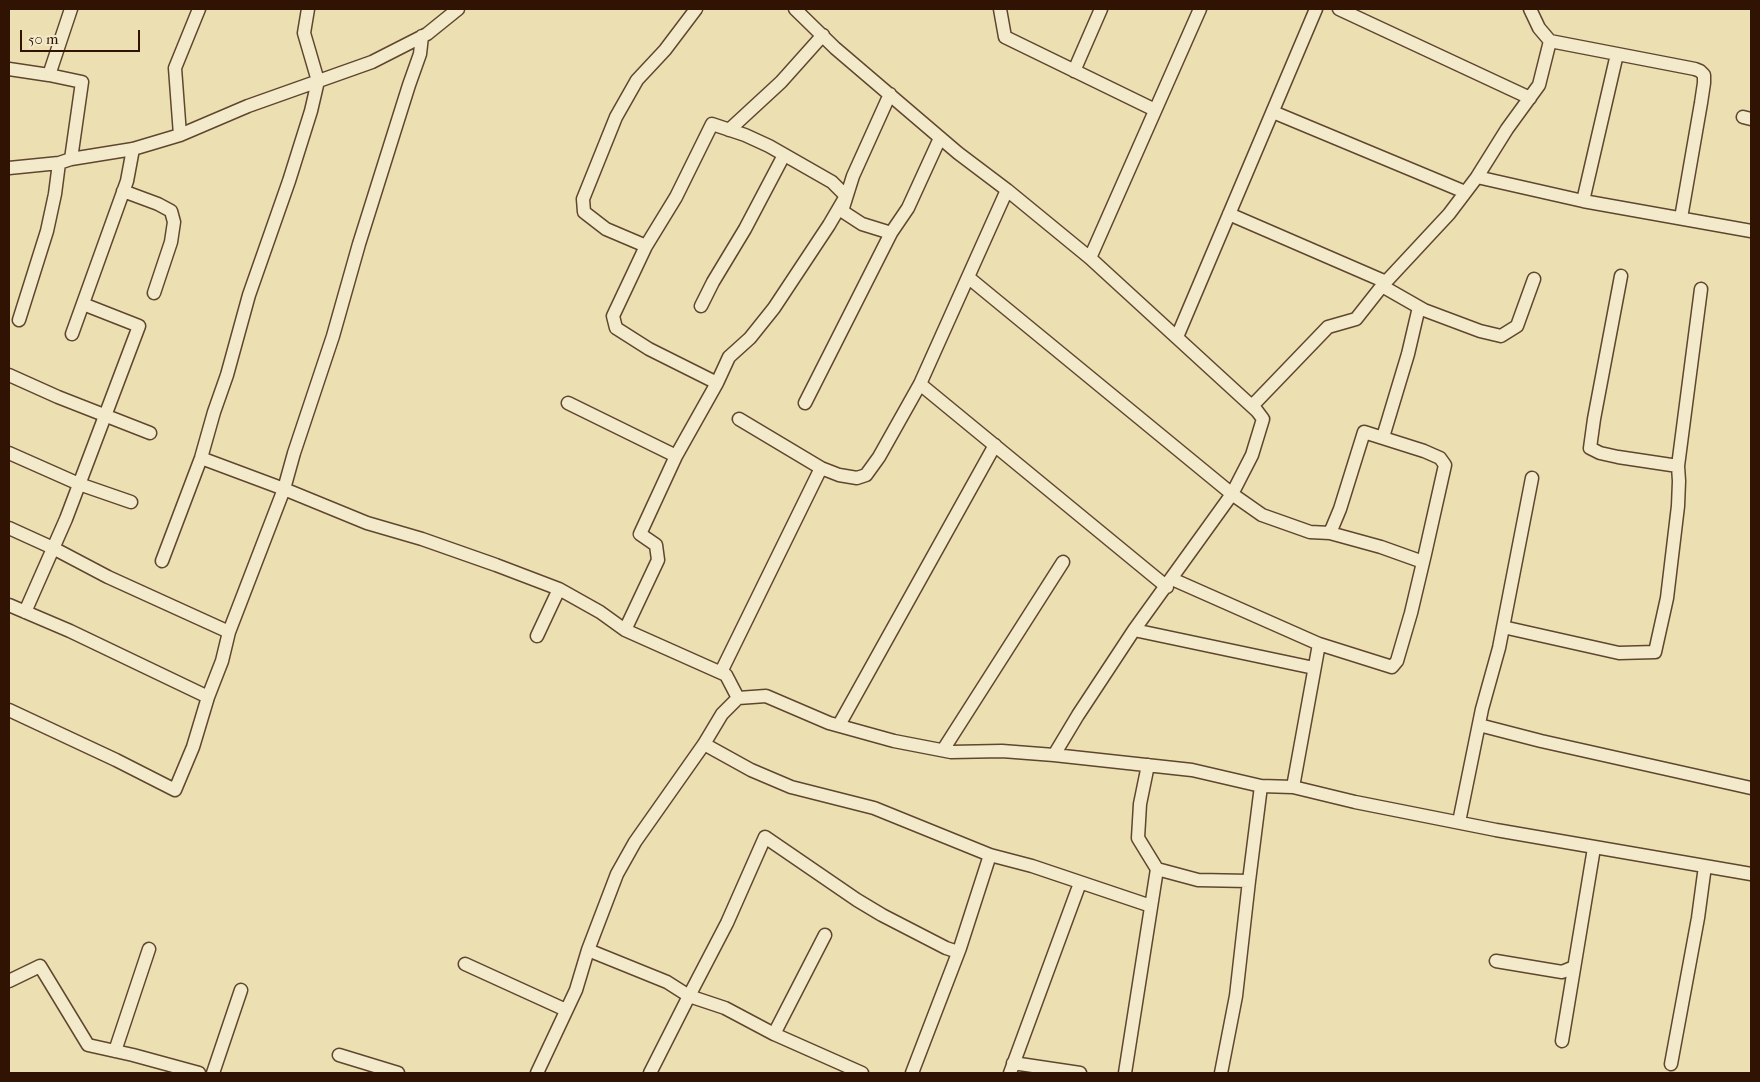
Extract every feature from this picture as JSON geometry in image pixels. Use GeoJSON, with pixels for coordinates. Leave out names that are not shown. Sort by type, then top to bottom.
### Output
{"type":"FeatureCollection","features":[{"type":"Feature","properties":{"kind":"street"},"geometry":{"type":"LineString","coordinates":[[49,75],[71,9]]}},
{"type":"Feature","properties":{"kind":"street"},"geometry":{"type":"LineString","coordinates":[[180,135],[175,68],[198,9]]}},
{"type":"Feature","properties":{"kind":"street"},"geometry":{"type":"LineString","coordinates":[[162,561],[201,458],[249,295],[302,143],[318,81],[304,33],[308,9]]}},
{"type":"Feature","properties":{"kind":"street"},"geometry":{"type":"LineString","coordinates":[[9,168],[65,161],[133,149],[180,135],[248,106],[372,62],[422,36],[458,9]]}},
{"type":"Feature","properties":{"kind":"street"},"geometry":{"type":"LineString","coordinates":[[646,246],[606,229],[584,212],[583,199],[616,117],[637,80],[665,50],[696,9]]}},
{"type":"Feature","properties":{"kind":"street"},"geometry":{"type":"LineString","coordinates":[[795,9],[823,36],[940,138],[1090,258],[1252,406],[1263,419],[1252,455],[1232,494],[1170,583],[1134,630],[1054,755]]}},
{"type":"Feature","properties":{"kind":"street"},"geometry":{"type":"LineString","coordinates":[[1000,9],[1004,37],[1155,110]]}},
{"type":"Feature","properties":{"kind":"street"},"geometry":{"type":"LineString","coordinates":[[1074,70],[1101,9]]}},
{"type":"Feature","properties":{"kind":"street"},"geometry":{"type":"LineString","coordinates":[[1090,258],[1200,9]]}},
{"type":"Feature","properties":{"kind":"street"},"geometry":{"type":"LineString","coordinates":[[1177,337],[1316,9]]}},
{"type":"Feature","properties":{"kind":"street"},"geometry":{"type":"LineString","coordinates":[[1339,9],[1530,98]]}},
{"type":"Feature","properties":{"kind":"street"},"geometry":{"type":"LineString","coordinates":[[1530,9],[1539,28],[1550,40],[1695,69],[1704,75],[1681,218]]}},
{"type":"Feature","properties":{"kind":"street"},"geometry":{"type":"LineString","coordinates":[[9,710],[175,790],[193,748],[208,697],[222,661],[229,632],[284,489],[333,336],[359,244],[420,54],[422,36]]}},
{"type":"Feature","properties":{"kind":"street"},"geometry":{"type":"LineString","coordinates":[[729,130],[781,82],[823,36]]}},
{"type":"Feature","properties":{"kind":"street"},"geometry":{"type":"LineString","coordinates":[[1252,406],[1328,327],[1356,319],[1384,284],[1449,214],[1466,192],[1507,129],[1540,85],[1550,40]]}},
{"type":"Feature","properties":{"kind":"street"},"geometry":{"type":"LineString","coordinates":[[1584,201],[1617,54]]}},
{"type":"Feature","properties":{"kind":"street"},"geometry":{"type":"LineString","coordinates":[[9,70],[49,75],[82,82],[65,161],[47,231],[19,320]]}},
{"type":"Feature","properties":{"kind":"street"},"geometry":{"type":"LineString","coordinates":[[890,94],[853,176],[842,211],[862,224],[891,232]]}},
{"type":"Feature","properties":{"kind":"street"},"geometry":{"type":"LineString","coordinates":[[1273,112],[1466,192]]}},
{"type":"Feature","properties":{"kind":"street"},"geometry":{"type":"LineString","coordinates":[[717,383],[650,349],[616,328],[613,316],[646,246],[676,197],[712,124],[753,139],[784,155],[832,182],[846,196]]}},
{"type":"Feature","properties":{"kind":"street"},"geometry":{"type":"LineString","coordinates":[[805,403],[891,232],[908,208],[940,138]]}},
{"type":"Feature","properties":{"kind":"street"},"geometry":{"type":"LineString","coordinates":[[72,334],[127,181],[133,149]]}},
{"type":"Feature","properties":{"kind":"street"},"geometry":{"type":"LineString","coordinates":[[701,306],[713,282],[746,229],[784,155]]}},
{"type":"Feature","properties":{"kind":"street"},"geometry":{"type":"LineString","coordinates":[[1476,176],[1584,201],[1751,231]]}},
{"type":"Feature","properties":{"kind":"street"},"geometry":{"type":"LineString","coordinates":[[739,419],[821,468],[839,475],[857,478],[866,475],[880,457],[920,384],[1007,190]]}},
{"type":"Feature","properties":{"kind":"street"},"geometry":{"type":"LineString","coordinates":[[123,191],[171,211],[174,222],[171,242],[154,293]]}},
{"type":"Feature","properties":{"kind":"street"},"geometry":{"type":"LineString","coordinates":[[625,630],[658,560],[656,545],[640,534],[676,456],[729,358],[750,338],[774,308],[846,196]]}},
{"type":"Feature","properties":{"kind":"street"},"geometry":{"type":"LineString","coordinates":[[1229,214],[1384,284],[1419,307],[1480,331],[1501,336],[1517,326],[1534,279]]}},
{"type":"Feature","properties":{"kind":"street"},"geometry":{"type":"LineString","coordinates":[[1621,276],[1590,448],[1600,453],[1618,457],[1678,466]]}},
{"type":"Feature","properties":{"kind":"street"},"geometry":{"type":"LineString","coordinates":[[969,278],[1232,494],[1262,515],[1310,532],[1330,533],[1380,547],[1423,562]]}},
{"type":"Feature","properties":{"kind":"street"},"geometry":{"type":"LineString","coordinates":[[1503,627],[1619,652],[1655,652],[1667,598],[1678,506],[1678,466],[1701,289]]}},
{"type":"Feature","properties":{"kind":"street"},"geometry":{"type":"LineString","coordinates":[[25,612],[79,484],[139,326],[83,304]]}},
{"type":"Feature","properties":{"kind":"street"},"geometry":{"type":"LineString","coordinates":[[1383,438],[1408,354],[1419,307]]}},
{"type":"Feature","properties":{"kind":"street"},"geometry":{"type":"LineString","coordinates":[[9,376],[150,433]]}},
{"type":"Feature","properties":{"kind":"street"},"geometry":{"type":"LineString","coordinates":[[920,384],[1170,583],[1319,644],[1392,667],[1397,661],[1423,562],[1445,465],[1440,458],[1424,451],[1364,432],[1340,509],[1330,533]]}},
{"type":"Feature","properties":{"kind":"street"},"geometry":{"type":"LineString","coordinates":[[568,403],[676,456]]}},
{"type":"Feature","properties":{"kind":"street"},"geometry":{"type":"LineString","coordinates":[[839,725],[995,445]]}},
{"type":"Feature","properties":{"kind":"street"},"geometry":{"type":"LineString","coordinates":[[9,453],[79,484],[131,502]]}},
{"type":"Feature","properties":{"kind":"street"},"geometry":{"type":"LineString","coordinates":[[201,458],[367,523],[422,539],[559,589],[600,612],[625,630],[726,675],[738,698]]}},
{"type":"Feature","properties":{"kind":"street"},"geometry":{"type":"LineString","coordinates":[[721,672],[821,468]]}},
{"type":"Feature","properties":{"kind":"street"},"geometry":{"type":"LineString","coordinates":[[1459,822],[1479,725],[1500,648],[1532,478]]}},
{"type":"Feature","properties":{"kind":"street"},"geometry":{"type":"LineString","coordinates":[[9,528],[53,548],[108,577],[229,632]]}},
{"type":"Feature","properties":{"kind":"street"},"geometry":{"type":"LineString","coordinates":[[943,750],[1063,562]]}},
{"type":"Feature","properties":{"kind":"street"},"geometry":{"type":"LineString","coordinates":[[537,636],[559,589]]}},
{"type":"Feature","properties":{"kind":"street"},"geometry":{"type":"LineString","coordinates":[[9,605],[208,697]]}},
{"type":"Feature","properties":{"kind":"street"},"geometry":{"type":"LineString","coordinates":[[1134,630],[1314,668]]}},
{"type":"Feature","properties":{"kind":"street"},"geometry":{"type":"LineString","coordinates":[[1293,787],[1319,644]]}},
{"type":"Feature","properties":{"kind":"street"},"geometry":{"type":"LineString","coordinates":[[537,1073],[576,990],[588,950],[617,874],[635,842],[704,744],[722,714],[738,698],[766,696],[839,725],[894,741],[952,752],[1002,751],[1192,770],[1262,786],[1293,787],[1355,802],[1594,848],[1751,874]]}},
{"type":"Feature","properties":{"kind":"street"},"geometry":{"type":"LineString","coordinates":[[1479,725],[1751,788]]}},
{"type":"Feature","properties":{"kind":"street"},"geometry":{"type":"LineString","coordinates":[[704,744],[751,770],[791,787],[874,808],[990,855],[1032,866],[1151,906]]}},
{"type":"Feature","properties":{"kind":"street"},"geometry":{"type":"LineString","coordinates":[[1126,1073],[1157,869],[1138,838],[1140,804],[1148,765]]}},
{"type":"Feature","properties":{"kind":"street"},"geometry":{"type":"LineString","coordinates":[[1221,1073],[1236,996],[1262,786]]}},
{"type":"Feature","properties":{"kind":"street"},"geometry":{"type":"LineString","coordinates":[[650,1073],[727,923],[765,837],[882,915],[937,944],[958,952]]}},
{"type":"Feature","properties":{"kind":"street"},"geometry":{"type":"LineString","coordinates":[[1562,1041],[1594,848]]}},
{"type":"Feature","properties":{"kind":"street"},"geometry":{"type":"LineString","coordinates":[[912,1073],[958,952],[990,855]]}},
{"type":"Feature","properties":{"kind":"street"},"geometry":{"type":"LineString","coordinates":[[1671,1064],[1706,866]]}},
{"type":"Feature","properties":{"kind":"street"},"geometry":{"type":"LineString","coordinates":[[1157,869],[1198,880],[1249,881]]}},
{"type":"Feature","properties":{"kind":"street"},"geometry":{"type":"LineString","coordinates":[[1080,883],[1011,1068],[1080,1073]]}},
{"type":"Feature","properties":{"kind":"street"},"geometry":{"type":"LineString","coordinates":[[774,1034],[825,935]]}},
{"type":"Feature","properties":{"kind":"street"},"geometry":{"type":"LineString","coordinates":[[115,1051],[150,949]]}},
{"type":"Feature","properties":{"kind":"street"},"geometry":{"type":"LineString","coordinates":[[588,950],[667,982],[689,996],[725,1008],[774,1034],[862,1073]]}},
{"type":"Feature","properties":{"kind":"street"},"geometry":{"type":"LineString","coordinates":[[1496,961],[1562,972],[1574,966]]}},
{"type":"Feature","properties":{"kind":"street"},"geometry":{"type":"LineString","coordinates":[[465,964],[566,1010]]}},
{"type":"Feature","properties":{"kind":"street"},"geometry":{"type":"LineString","coordinates":[[9,982],[40,966],[88,1045],[199,1073]]}},
{"type":"Feature","properties":{"kind":"street"},"geometry":{"type":"LineString","coordinates":[[212,1073],[241,990]]}},
{"type":"Feature","properties":{"kind":"street"},"geometry":{"type":"LineString","coordinates":[[339,1055],[398,1073]]}}]}
